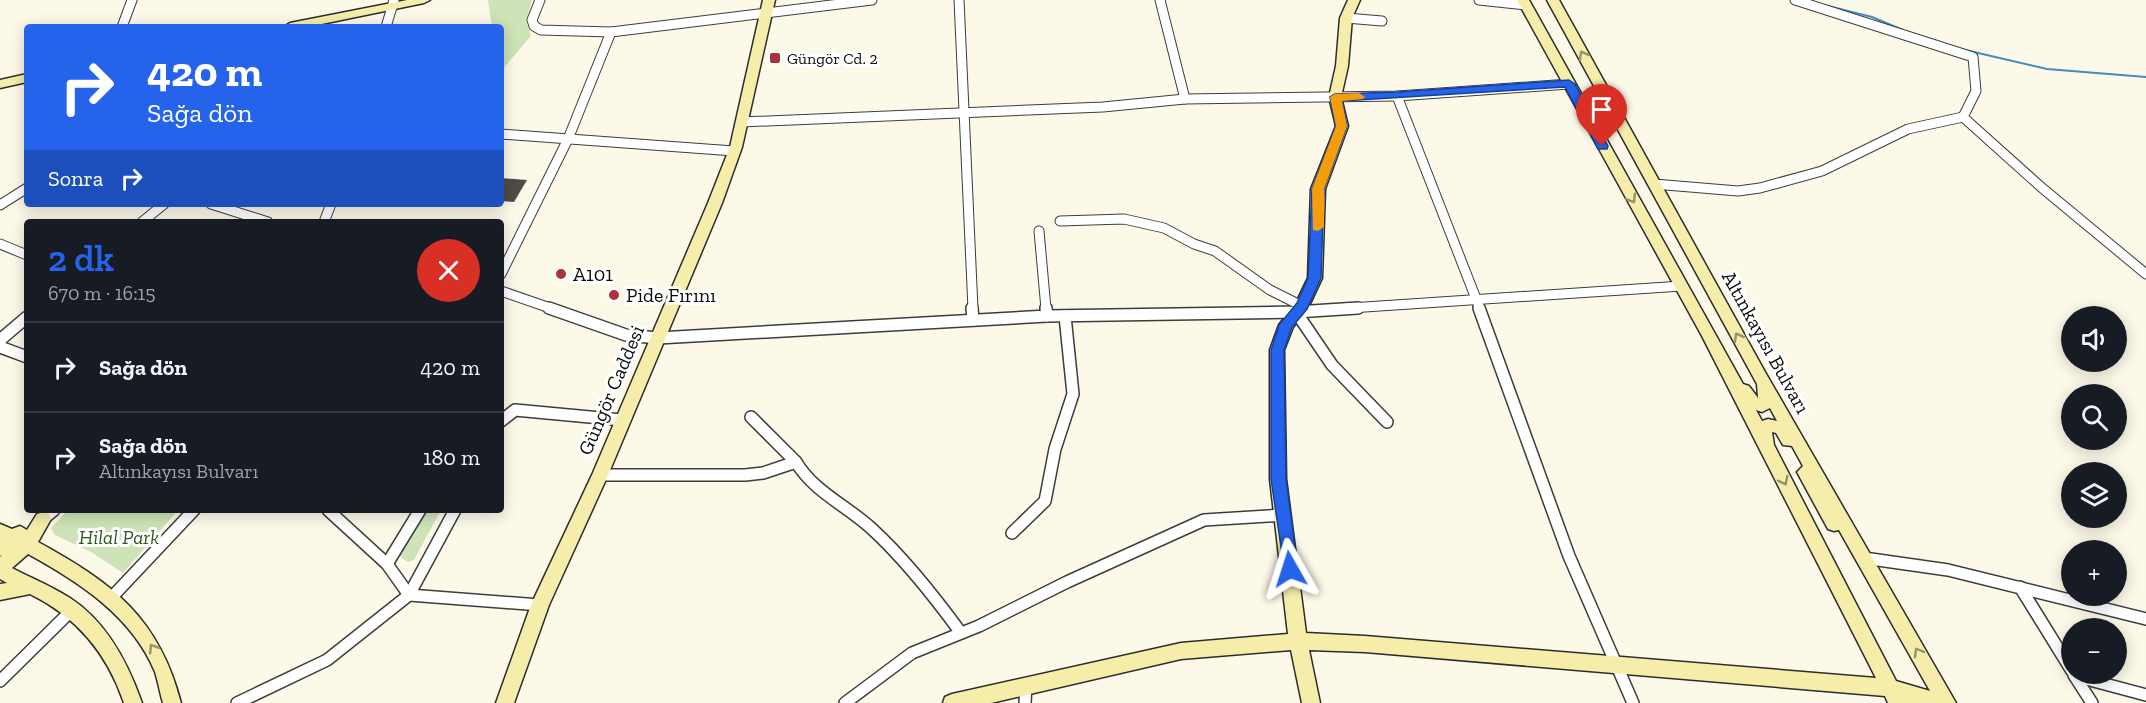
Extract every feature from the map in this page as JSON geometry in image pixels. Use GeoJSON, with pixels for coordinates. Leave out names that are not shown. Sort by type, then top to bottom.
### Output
{"type":"FeatureCollection","features":[{"type":"Feature","properties":{"kind":"main road"},"geometry":{"type":"LineString","coordinates":[[303,24],[393,4],[424,0]]}},
{"type":"Feature","properties":{"kind":"main road"},"geometry":{"type":"LineString","coordinates":[[1311,703],[1299,641],[1278,479],[1277,350],[1286,325],[1299,309],[1315,278],[1318,189],[1342,126],[1335,97],[1342,66],[1346,18],[1354,0]]}},
{"type":"Feature","properties":{"kind":"main road","name":"Altınkayısı Bulvarı"},"geometry":{"type":"LineString","coordinates":[[1552,0],[1753,364],[1947,703]]}},
{"type":"Feature","properties":{"kind":"main road"},"geometry":{"type":"LineString","coordinates":[[1525,3],[1696,310],[1894,695]]}},
{"type":"Feature","properties":{"kind":"main road","name":"Güngör Caddesi"},"geometry":{"type":"LineString","coordinates":[[503,698],[540,605],[600,474],[658,338],[734,151],[768,6]]}},
{"type":"Feature","properties":{"kind":"main road"},"geometry":{"type":"LineString","coordinates":[[0,84],[24,79]]}},
{"type":"Feature","properties":{"kind":"main road"},"geometry":{"type":"LineString","coordinates":[[1696,310],[1711,329],[1750,402],[1762,406],[1767,401],[1753,364]]}},
{"type":"Feature","properties":{"kind":"main road"},"geometry":{"type":"LineString","coordinates":[[1769,451],[1765,427],[1776,426],[1786,436],[1817,498],[1839,531],[1864,558]]}},
{"type":"Feature","properties":{"kind":"main road"},"geometry":{"type":"LineString","coordinates":[[49,515],[10,540],[0,569],[73,609],[93,630],[117,666],[133,703]]}},
{"type":"Feature","properties":{"kind":"main road"},"geometry":{"type":"LineString","coordinates":[[10,540],[112,597],[152,645],[169,684],[172,703]]}},
{"type":"Feature","properties":{"kind":"main road"},"geometry":{"type":"LineString","coordinates":[[0,592],[30,586]]}},
{"type":"Feature","properties":{"kind":"main road"},"geometry":{"type":"LineString","coordinates":[[952,703],[1025,694],[1181,651],[1299,641],[1618,664],[1894,695],[1941,703]]}},
{"type":"Feature","properties":{"kind":"street"},"geometry":{"type":"LineString","coordinates":[[123,24],[132,0]]}},
{"type":"Feature","properties":{"kind":"street"},"geometry":{"type":"LineString","coordinates":[[540,0],[532,20],[534,26],[540,30],[611,32],[768,6],[872,0]]}},
{"type":"Feature","properties":{"kind":"street"},"geometry":{"type":"LineString","coordinates":[[959,0],[973,320]]}},
{"type":"Feature","properties":{"kind":"street"},"geometry":{"type":"LineString","coordinates":[[1160,0],[1185,99]]}},
{"type":"Feature","properties":{"kind":"street"},"geometry":{"type":"LineString","coordinates":[[1479,0],[1525,3]]}},
{"type":"Feature","properties":{"kind":"street"},"geometry":{"type":"LineString","coordinates":[[1795,0],[1973,57],[1976,91],[1963,117]]}},
{"type":"Feature","properties":{"kind":"street"},"geometry":{"type":"LineString","coordinates":[[387,24],[393,4]]}},
{"type":"Feature","properties":{"kind":"street"},"geometry":{"type":"LineString","coordinates":[[1346,18],[1382,21]]}},
{"type":"Feature","properties":{"kind":"street"},"geometry":{"type":"LineString","coordinates":[[504,268],[567,139],[611,32]]}},
{"type":"Feature","properties":{"kind":"street"},"geometry":{"type":"LineString","coordinates":[[741,122],[1103,107],[1185,99],[1397,96],[1569,84]]}},
{"type":"Feature","properties":{"kind":"street"},"geometry":{"type":"LineString","coordinates":[[1397,96],[1476,298],[1569,556],[1618,664],[1633,703]]}},
{"type":"Feature","properties":{"kind":"street"},"geometry":{"type":"LineString","coordinates":[[1654,184],[1738,190],[1760,188],[1789,178],[1822,171],[1908,129],[1963,117]]}},
{"type":"Feature","properties":{"kind":"street"},"geometry":{"type":"LineString","coordinates":[[1963,117],[2041,187],[2146,274]]}},
{"type":"Feature","properties":{"kind":"street"},"geometry":{"type":"LineString","coordinates":[[504,134],[734,151]]}},
{"type":"Feature","properties":{"kind":"street"},"geometry":{"type":"LineString","coordinates":[[0,205],[24,190]]}},
{"type":"Feature","properties":{"kind":"street"},"geometry":{"type":"LineString","coordinates":[[146,219],[160,207]]}},
{"type":"Feature","properties":{"kind":"street"},"geometry":{"type":"LineString","coordinates":[[220,207],[258,219]]}},
{"type":"Feature","properties":{"kind":"street"},"geometry":{"type":"LineString","coordinates":[[1060,221],[1124,219],[1164,228],[1223,255],[1299,309],[1332,365],[1387,422]]}},
{"type":"Feature","properties":{"kind":"street"},"geometry":{"type":"LineString","coordinates":[[1039,231],[1047,316]]}},
{"type":"Feature","properties":{"kind":"street"},"geometry":{"type":"LineString","coordinates":[[0,244],[24,254]]}},
{"type":"Feature","properties":{"kind":"street"},"geometry":{"type":"LineString","coordinates":[[504,292],[626,335],[658,338],[1047,316],[1299,309],[1682,286]]}},
{"type":"Feature","properties":{"kind":"street"},"geometry":{"type":"LineString","coordinates":[[1012,532],[1045,501],[1055,450],[1073,394],[1065,316]]}},
{"type":"Feature","properties":{"kind":"street"},"geometry":{"type":"LineString","coordinates":[[0,340],[24,320]]}},
{"type":"Feature","properties":{"kind":"street"},"geometry":{"type":"LineString","coordinates":[[0,346],[24,356]]}},
{"type":"Feature","properties":{"kind":"street"},"geometry":{"type":"LineString","coordinates":[[504,419],[515,410],[622,420]]}},
{"type":"Feature","properties":{"kind":"street"},"geometry":{"type":"LineString","coordinates":[[751,417],[796,462],[802,475],[870,528],[943,606],[961,633]]}},
{"type":"Feature","properties":{"kind":"street"},"geometry":{"type":"LineString","coordinates":[[600,474],[754,474],[796,462]]}},
{"type":"Feature","properties":{"kind":"street"},"geometry":{"type":"LineString","coordinates":[[112,597],[191,513]]}},
{"type":"Feature","properties":{"kind":"street"},"geometry":{"type":"LineString","coordinates":[[331,513],[387,564],[409,595]]}},
{"type":"Feature","properties":{"kind":"street"},"geometry":{"type":"LineString","coordinates":[[387,564],[418,513]]}},
{"type":"Feature","properties":{"kind":"street"},"geometry":{"type":"LineString","coordinates":[[237,703],[327,660],[409,595],[452,513]]}},
{"type":"Feature","properties":{"kind":"street"},"geometry":{"type":"LineString","coordinates":[[845,703],[912,654],[1204,520],[1284,515]]}},
{"type":"Feature","properties":{"kind":"street"},"geometry":{"type":"LineString","coordinates":[[1864,558],[1948,570],[2146,619]]}},
{"type":"Feature","properties":{"kind":"street"},"geometry":{"type":"LineString","coordinates":[[2020,587],[2061,654]]}},
{"type":"Feature","properties":{"kind":"street"},"geometry":{"type":"LineString","coordinates":[[409,595],[540,605]]}},
{"type":"Feature","properties":{"kind":"street"},"geometry":{"type":"LineString","coordinates":[[0,681],[73,609]]}},
{"type":"Feature","properties":{"kind":"street"},"geometry":{"type":"LineString","coordinates":[[2080,684],[2092,703]]}},
{"type":"Feature","properties":{"kind":"street"},"geometry":{"type":"LineString","coordinates":[[2110,684],[2146,695]]}},
{"type":"Feature","properties":{"kind":"green space"},"geometry":{"type":"Polygon","coordinates":[[[488,0],[532,0],[526,21],[531,36],[504,68],[504,24],[492,24],[488,0]]]}},
{"type":"Feature","properties":{"kind":"green space","name":"Hilal Park"},"geometry":{"type":"Polygon","coordinates":[[[65,513],[175,513],[123,573],[91,552],[55,535],[51,528],[65,513]]]}},
{"type":"Feature","properties":{"kind":"green space"},"geometry":{"type":"Polygon","coordinates":[[[416,513],[439,513],[414,560],[408,562],[395,553],[416,513]]]}},
{"type":"Feature","properties":{"kind":"building"},"geometry":{"type":"Polygon","coordinates":[[[504,178],[527,180],[514,202],[504,201],[504,178]]]}},
{"type":"Feature","properties":{"kind":"waterway"},"geometry":{"type":"LineString","coordinates":[[1824,5],[1872,17],[1903,30]]}},
{"type":"Feature","properties":{"kind":"waterway"},"geometry":{"type":"LineString","coordinates":[[1961,49],[2047,69],[2146,77]]}},
{"type":"Feature","properties":{"kind":"slow traffic"},"geometry":{"type":"LineString","coordinates":[[1318,227],[1318,189],[1342,126],[1335,97],[1359,97]]}},
{"type":"Feature","properties":{"kind":"place","name":"Güngör Cd. 2"},"geometry":{"type":"Point","coordinates":[775,58]}},
{"type":"Feature","properties":{"kind":"place","name":"A101"},"geometry":{"type":"Point","coordinates":[561,274]}},
{"type":"Feature","properties":{"kind":"place","name":"Pide Fırını"},"geometry":{"type":"Point","coordinates":[614,295]}},
{"type":"Feature","properties":{"kind":"route"},"geometry":{"type":"LineString","coordinates":[[1290,569],[1278,479],[1277,350],[1286,325],[1302,306],[1315,278],[1318,189],[1342,126],[1335,97],[1397,96],[1569,84],[1602,146]]}}]}
